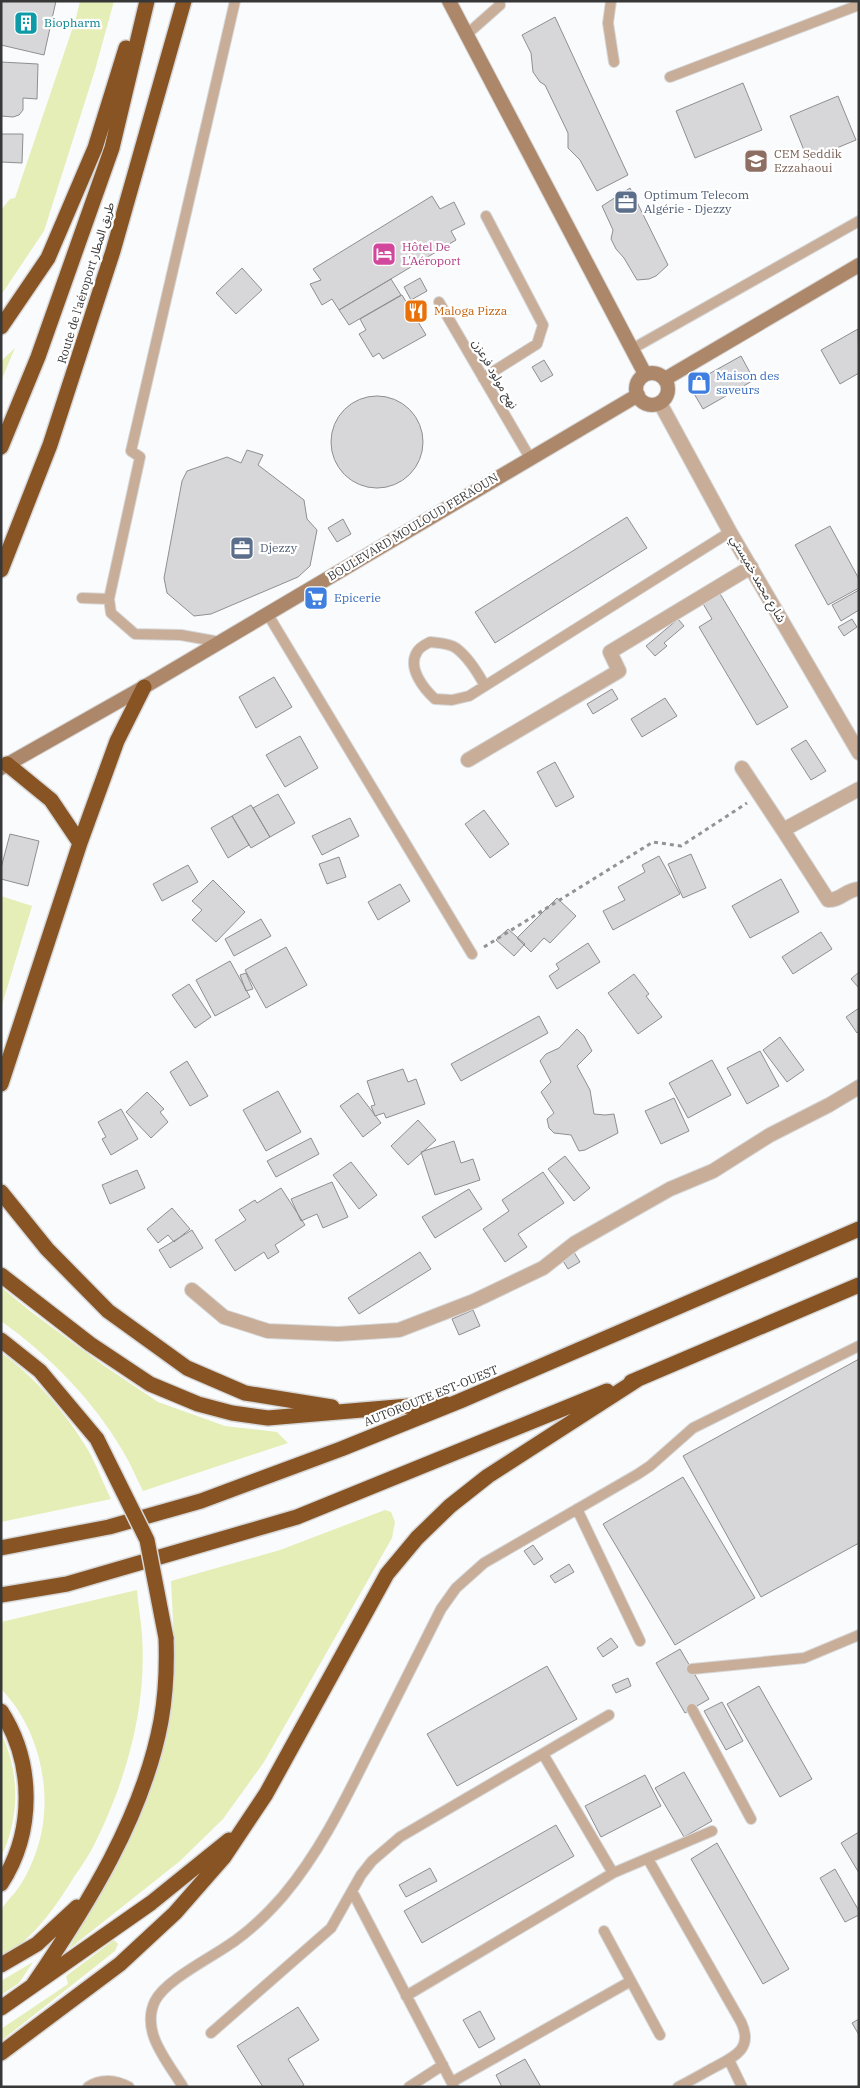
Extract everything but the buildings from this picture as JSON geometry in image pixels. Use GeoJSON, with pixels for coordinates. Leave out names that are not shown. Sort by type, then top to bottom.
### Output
{"type":"FeatureCollection","features":[{"type":"Feature","properties":{"kind":"highway"},"geometry":{"type":"LineString","coordinates":[[1,327],[48,258],[92,156],[141,1]]}},
{"type":"Feature","properties":{"kind":"highway","name":"Route de l'aéroport طريق المطار"},"geometry":{"type":"LineString","coordinates":[[1,447],[38,357],[112,148],[147,1]]}},
{"type":"Feature","properties":{"kind":"highway","name":"Route de l'aéroport طريق المطار"},"geometry":{"type":"LineString","coordinates":[[1,570],[50,445],[113,251],[184,1]]}},
{"type":"Feature","properties":{"kind":"highway"},"geometry":{"type":"LineString","coordinates":[[1,1084],[80,843],[117,741],[144,687]]}},
{"type":"Feature","properties":{"kind":"highway"},"geometry":{"type":"LineString","coordinates":[[4,766],[51,800],[80,843]]}},
{"type":"Feature","properties":{"kind":"highway"},"geometry":{"type":"LineString","coordinates":[[1,1192],[47,1249],[108,1311],[187,1368],[245,1393],[356,1411]]}},
{"type":"Feature","properties":{"kind":"highway","name":"AUTOROUTE EST-OUEST"},"geometry":{"type":"LineString","coordinates":[[1,1548],[109,1527],[201,1500],[341,1449],[460,1401],[859,1229]]}},
{"type":"Feature","properties":{"kind":"highway"},"geometry":{"type":"LineString","coordinates":[[1,1275],[90,1344],[142,1379],[198,1404],[232,1413],[268,1418],[460,1401]]}},
{"type":"Feature","properties":{"kind":"highway"},"geometry":{"type":"LineString","coordinates":[[1,1595],[67,1584],[297,1517],[640,1378],[859,1285]]}},
{"type":"Feature","properties":{"kind":"highway"},"geometry":{"type":"LineString","coordinates":[[1,1340],[40,1371],[97,1439],[147,1540],[166,1638],[165,1693],[156,1745],[144,1782],[98,1882],[67,1935],[33,1985]]}},
{"type":"Feature","properties":{"kind":"highway"},"geometry":{"type":"LineString","coordinates":[[1,2053],[120,1964],[148,1939],[200,1886],[246,1827],[266,1794],[378,1588],[401,1555],[433,1521],[488,1476],[640,1378]]}},
{"type":"Feature","properties":{"kind":"highway"},"geometry":{"type":"LineString","coordinates":[[1,1711],[14,1735],[23,1764],[26,1802],[23,1833],[16,1855],[1,1884]]}},
{"type":"Feature","properties":{"kind":"highway"},"geometry":{"type":"LineString","coordinates":[[1,2008],[150,1903],[246,1827]]}},
{"type":"Feature","properties":{"kind":"highway"},"geometry":{"type":"LineString","coordinates":[[1,1965],[37,1944],[54,1930],[98,1882]]}},
{"type":"Feature","properties":{"kind":"main road"},"geometry":{"type":"LineString","coordinates":[[449,1],[645,374]]}},
{"type":"Feature","properties":{"kind":"main road"},"geometry":{"type":"LineString","coordinates":[[665,379],[859,266]]}},
{"type":"Feature","properties":{"kind":"main road"},"geometry":{"type":"LineString","coordinates":[[656,373],[665,379],[668,391],[660,403],[644,403],[638,395],[636,385],[641,377],[645,374],[656,373]]}},
{"type":"Feature","properties":{"kind":"main road","name":"BOULEVARD MOULOUD FERAOUN"},"geometry":{"type":"LineString","coordinates":[[4,766],[144,687],[638,395]]}},
{"type":"Feature","properties":{"kind":"street","name":"شارع محمد خميستي"},"geometry":{"type":"LineString","coordinates":[[660,403],[730,532],[859,753]]}},
{"type":"Feature","properties":{"kind":"street"},"geometry":{"type":"LineString","coordinates":[[468,760],[619,672],[610,652],[751,567]]}},
{"type":"Feature","properties":{"kind":"street"},"geometry":{"type":"LineString","coordinates":[[742,768],[828,900],[834,901],[854,889],[859,889]]}},
{"type":"Feature","properties":{"kind":"street"},"geometry":{"type":"LineString","coordinates":[[783,830],[859,789]]}},
{"type":"Feature","properties":{"kind":"street"},"geometry":{"type":"LineString","coordinates":[[192,1290],[224,1317],[268,1331],[338,1334],[399,1330],[474,1301],[543,1268],[575,1244],[670,1189],[713,1171],[770,1135],[859,1088]]}},
{"type":"Feature","properties":{"kind":"lane"},"geometry":{"type":"LineString","coordinates":[[220,642],[181,635],[135,634],[111,613],[109,599],[140,457],[131,451],[234,1]]}},
{"type":"Feature","properties":{"kind":"lane"},"geometry":{"type":"LineString","coordinates":[[466,35],[496,11],[500,5],[498,1]]}},
{"type":"Feature","properties":{"kind":"lane"},"geometry":{"type":"LineString","coordinates":[[611,1],[608,24],[614,62]]}},
{"type":"Feature","properties":{"kind":"lane"},"geometry":{"type":"LineString","coordinates":[[670,78],[859,5]]}},
{"type":"Feature","properties":{"kind":"lane"},"geometry":{"type":"LineString","coordinates":[[483,378],[537,344],[543,325],[486,216]]}},
{"type":"Feature","properties":{"kind":"lane"},"geometry":{"type":"LineString","coordinates":[[632,350],[859,221]]}},
{"type":"Feature","properties":{"kind":"lane","name":"نهج مولود فرعزن"},"geometry":{"type":"LineString","coordinates":[[439,302],[530,458]]}},
{"type":"Feature","properties":{"kind":"lane"},"geometry":{"type":"LineString","coordinates":[[485,686],[478,673],[456,648],[445,643],[430,642],[417,652],[414,665],[421,686],[435,699],[452,700],[470,696],[730,532]]}},
{"type":"Feature","properties":{"kind":"lane"},"geometry":{"type":"LineString","coordinates":[[82,598],[109,599]]}},
{"type":"Feature","properties":{"kind":"lane"},"geometry":{"type":"LineString","coordinates":[[267,613],[472,954]]}},
{"type":"Feature","properties":{"kind":"lane"},"geometry":{"type":"LineString","coordinates":[[182,2087],[154,2040],[150,2027],[151,2014],[155,2002],[162,1991],[236,1940],[259,1920],[300,1875],[333,1824],[441,1609],[456,1588],[484,1562],[650,1466],[681,1437],[706,1421],[859,1346]]}},
{"type":"Feature","properties":{"kind":"lane"},"geometry":{"type":"LineString","coordinates":[[577,1509],[640,1641]]}},
{"type":"Feature","properties":{"kind":"lane"},"geometry":{"type":"LineString","coordinates":[[692,1669],[804,1658],[859,1635]]}},
{"type":"Feature","properties":{"kind":"lane"},"geometry":{"type":"LineString","coordinates":[[692,1709],[751,1818]]}},
{"type":"Feature","properties":{"kind":"lane"},"geometry":{"type":"LineString","coordinates":[[211,2033],[331,1928],[366,1868],[385,1848],[408,1832],[609,1715]]}},
{"type":"Feature","properties":{"kind":"lane"},"geometry":{"type":"LineString","coordinates":[[543,1754],[613,1873]]}},
{"type":"Feature","properties":{"kind":"lane"},"geometry":{"type":"LineString","coordinates":[[406,1996],[613,1873],[712,1831]]}},
{"type":"Feature","properties":{"kind":"lane"},"geometry":{"type":"LineString","coordinates":[[648,1859],[744,2028],[745,2043],[739,2053],[678,2087]]}},
{"type":"Feature","properties":{"kind":"lane"},"geometry":{"type":"LineString","coordinates":[[352,1891],[453,2085],[631,1980]]}},
{"type":"Feature","properties":{"kind":"lane"},"geometry":{"type":"LineString","coordinates":[[604,1930],[660,2035]]}},
{"type":"Feature","properties":{"kind":"lane"},"geometry":{"type":"LineString","coordinates":[[729,2060],[742,2087]]}},
{"type":"Feature","properties":{"kind":"lane"},"geometry":{"type":"LineString","coordinates":[[409,2087],[443,2065]]}},
{"type":"Feature","properties":{"kind":"lane"},"geometry":{"type":"LineString","coordinates":[[88,2087],[107,2081],[114,2081],[129,2087]]}},
{"type":"Feature","properties":{"kind":"path"},"geometry":{"type":"LineString","coordinates":[[472,954],[653,842],[681,846],[744,804]]}},
{"type":"Feature","properties":{"kind":"green space"},"geometry":{"type":"Polygon","coordinates":[[[80,1],[114,1],[95,70],[44,231],[1,295],[1,210],[10,199],[15,198],[76,18],[80,1]]]}},
{"type":"Feature","properties":{"kind":"green space"},"geometry":{"type":"Polygon","coordinates":[[[15,348],[1,381],[1,361],[15,348]]]}},
{"type":"Feature","properties":{"kind":"green space"},"geometry":{"type":"Polygon","coordinates":[[[1,896],[32,906],[1,1008],[1,896]]]}},
{"type":"Feature","properties":{"kind":"green space"},"geometry":{"type":"Polygon","coordinates":[[[1,1287],[103,1365],[158,1402],[225,1426],[277,1432],[288,1443],[143,1491],[127,1458],[99,1415],[85,1398],[54,1364],[1,1321],[1,1287]]]}},
{"type":"Feature","properties":{"kind":"green space"},"geometry":{"type":"Polygon","coordinates":[[[1,1353],[38,1384],[71,1424],[91,1456],[111,1499],[1,1522],[1,1353]]]}},
{"type":"Feature","properties":{"kind":"green space"},"geometry":{"type":"Polygon","coordinates":[[[385,1510],[391,1512],[395,1522],[392,1538],[264,1762],[223,1819],[180,1861],[69,1949],[141,1803],[171,1690],[174,1640],[171,1581],[280,1550],[385,1510]]]}},
{"type":"Feature","properties":{"kind":"green space"},"geometry":{"type":"Polygon","coordinates":[[[137,1590],[142,1635],[143,1662],[141,1688],[138,1715],[132,1741],[117,1792],[94,1846],[59,1900],[23,1942],[1,1958],[1,1912],[22,1883],[37,1849],[42,1829],[44,1786],[34,1743],[26,1723],[1,1689],[1,1622],[137,1590]]]}},
{"type":"Feature","properties":{"kind":"green space"},"geometry":{"type":"Polygon","coordinates":[[[1,1733],[12,1763],[15,1795],[12,1827],[1,1857],[1,1733]]]}},
{"type":"Feature","properties":{"kind":"green space"},"geometry":{"type":"Polygon","coordinates":[[[114,1940],[118,1944],[115,1951],[1,2041],[1,2029],[68,1984],[66,1976],[114,1940]]]}},
{"type":"Feature","properties":{"kind":"green space"},"geometry":{"type":"Polygon","coordinates":[[[33,1962],[19,1983],[1,1995],[1,1981],[33,1962]]]}},
{"type":"Feature","properties":{"kind":"place","name":"Biopharm"},"geometry":{"type":"Point","coordinates":[26,23]}},
{"type":"Feature","properties":{"kind":"place","name":"CEM Seddik Ezzahaoui"},"geometry":{"type":"Point","coordinates":[756,161]}},
{"type":"Feature","properties":{"kind":"place","name":"Optimum Telecom Algérie - Djezzy"},"geometry":{"type":"Point","coordinates":[626,202]}},
{"type":"Feature","properties":{"kind":"place","name":"Hôtel De L'Aéroport"},"geometry":{"type":"Point","coordinates":[384,254]}},
{"type":"Feature","properties":{"kind":"place","name":"Maloga Pizza"},"geometry":{"type":"Point","coordinates":[416,311]}},
{"type":"Feature","properties":{"kind":"place","name":"Maison des saveurs"},"geometry":{"type":"Point","coordinates":[699,383]}},
{"type":"Feature","properties":{"kind":"place","name":"Djezzy"},"geometry":{"type":"Point","coordinates":[242,548]}},
{"type":"Feature","properties":{"kind":"place","name":"Epicerie"},"geometry":{"type":"Point","coordinates":[316,598]}}]}
